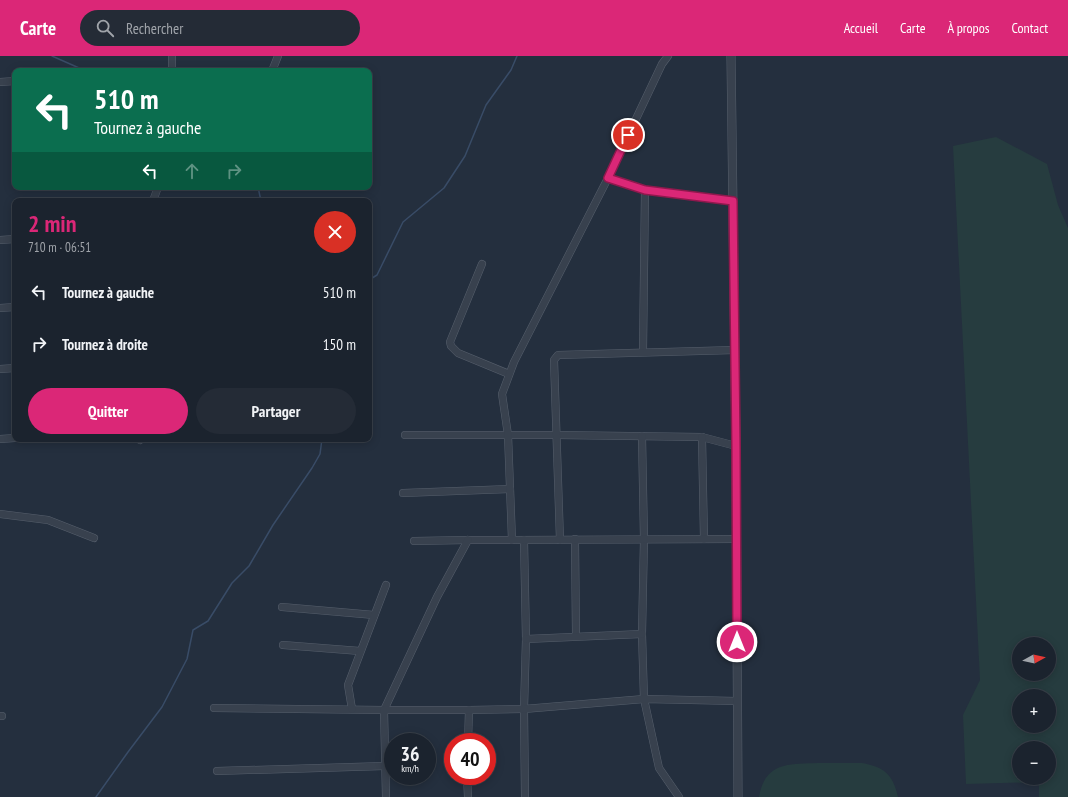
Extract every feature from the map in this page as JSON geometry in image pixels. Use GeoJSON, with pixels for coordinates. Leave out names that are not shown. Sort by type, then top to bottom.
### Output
{"type":"FeatureCollection","features":[{"type":"Feature","properties":{"kind":"street"},"geometry":{"type":"LineString","coordinates":[[172,56],[172,68]]}},
{"type":"Feature","properties":{"kind":"street"},"geometry":{"type":"LineString","coordinates":[[273,68],[278,56]]}},
{"type":"Feature","properties":{"kind":"street"},"geometry":{"type":"LineString","coordinates":[[512,540],[508,435],[502,394],[514,362],[608,178],[662,64],[668,56]]}},
{"type":"Feature","properties":{"kind":"street"},"geometry":{"type":"LineString","coordinates":[[731,56],[737,539],[738,797]]}},
{"type":"Feature","properties":{"kind":"street"},"geometry":{"type":"LineString","coordinates":[[0,82],[12,81]]}},
{"type":"Feature","properties":{"kind":"street"},"geometry":{"type":"LineString","coordinates":[[608,178],[645,190],[733,201]]}},
{"type":"Feature","properties":{"kind":"street"},"geometry":{"type":"LineString","coordinates":[[644,352],[645,190]]}},
{"type":"Feature","properties":{"kind":"street"},"geometry":{"type":"LineString","coordinates":[[0,240],[12,239]]}},
{"type":"Feature","properties":{"kind":"street"},"geometry":{"type":"LineString","coordinates":[[482,264],[450,342],[451,346],[458,353],[509,374]]}},
{"type":"Feature","properties":{"kind":"street"},"geometry":{"type":"LineString","coordinates":[[0,308],[12,307]]}},
{"type":"Feature","properties":{"kind":"street"},"geometry":{"type":"LineString","coordinates":[[560,540],[554,360],[558,355],[735,350]]}},
{"type":"Feature","properties":{"kind":"street"},"geometry":{"type":"LineString","coordinates":[[0,369],[12,368]]}},
{"type":"Feature","properties":{"kind":"street"},"geometry":{"type":"LineString","coordinates":[[405,434],[702,437],[736,446]]}},
{"type":"Feature","properties":{"kind":"street"},"geometry":{"type":"LineString","coordinates":[[642,436],[644,539],[642,634],[644,699],[659,768],[679,797]]}},
{"type":"Feature","properties":{"kind":"street"},"geometry":{"type":"LineString","coordinates":[[702,437],[704,539]]}},
{"type":"Feature","properties":{"kind":"street"},"geometry":{"type":"LineString","coordinates":[[0,439],[12,438]]}},
{"type":"Feature","properties":{"kind":"street"},"geometry":{"type":"LineString","coordinates":[[403,493],[510,489]]}},
{"type":"Feature","properties":{"kind":"street"},"geometry":{"type":"LineString","coordinates":[[0,514],[48,520],[94,538]]}},
{"type":"Feature","properties":{"kind":"street"},"geometry":{"type":"LineString","coordinates":[[414,541],[737,539]]}},
{"type":"Feature","properties":{"kind":"street"},"geometry":{"type":"LineString","coordinates":[[384,733],[384,710],[437,596],[468,540]]}},
{"type":"Feature","properties":{"kind":"street"},"geometry":{"type":"LineString","coordinates":[[524,540],[526,638],[524,708],[525,797]]}},
{"type":"Feature","properties":{"kind":"street"},"geometry":{"type":"LineString","coordinates":[[575,540],[576,636]]}},
{"type":"Feature","properties":{"kind":"street"},"geometry":{"type":"LineString","coordinates":[[352,709],[348,685],[386,585]]}},
{"type":"Feature","properties":{"kind":"street"},"geometry":{"type":"LineString","coordinates":[[282,607],[374,615]]}},
{"type":"Feature","properties":{"kind":"street"},"geometry":{"type":"LineString","coordinates":[[526,638],[642,634]]}},
{"type":"Feature","properties":{"kind":"street"},"geometry":{"type":"LineString","coordinates":[[282,644],[360,652]]}},
{"type":"Feature","properties":{"kind":"street"},"geometry":{"type":"LineString","coordinates":[[214,708],[469,710],[524,708],[644,699],[737,702]]}},
{"type":"Feature","properties":{"kind":"street"},"geometry":{"type":"LineString","coordinates":[[468,733],[469,710]]}},
{"type":"Feature","properties":{"kind":"street"},"geometry":{"type":"LineString","coordinates":[[217,771],[384,766]]}},
{"type":"Feature","properties":{"kind":"street"},"geometry":{"type":"LineString","coordinates":[[386,785],[386,797]]}},
{"type":"Feature","properties":{"kind":"street"},"geometry":{"type":"LineString","coordinates":[[468,785],[468,797]]}},
{"type":"Feature","properties":{"kind":"green space"},"geometry":{"type":"Polygon","coordinates":[[[996,137],[1047,164],[1058,205],[1068,228],[1068,797],[1039,797],[1039,785],[1056,785],[1056,741],[1012,741],[1012,783],[966,784],[963,715],[980,680],[953,146],[996,137]]]}},
{"type":"Feature","properties":{"kind":"green space"},"geometry":{"type":"Polygon","coordinates":[[[862,763],[882,769],[890,777],[898,797],[759,797],[762,786],[767,777],[780,767],[797,764],[862,763]]]}},
{"type":"Feature","properties":{"kind":"waterway"},"geometry":{"type":"LineString","coordinates":[[52,56],[79,68]]}},
{"type":"Feature","properties":{"kind":"waterway"},"geometry":{"type":"LineString","coordinates":[[372,278],[377,275],[403,222],[444,188],[465,156],[486,105],[511,70],[517,56]]}},
{"type":"Feature","properties":{"kind":"waterway"},"geometry":{"type":"LineString","coordinates":[[259,190],[260,198]]}},
{"type":"Feature","properties":{"kind":"waterway"},"geometry":{"type":"LineString","coordinates":[[96,797],[162,707],[187,659],[193,630],[208,621],[232,583],[249,566],[273,525],[312,468],[320,454],[322,442]]}},
{"type":"Feature","properties":{"kind":"route"},"geometry":{"type":"LineString","coordinates":[[628,135],[608,178],[645,190],[733,201],[737,642]]}}]}
